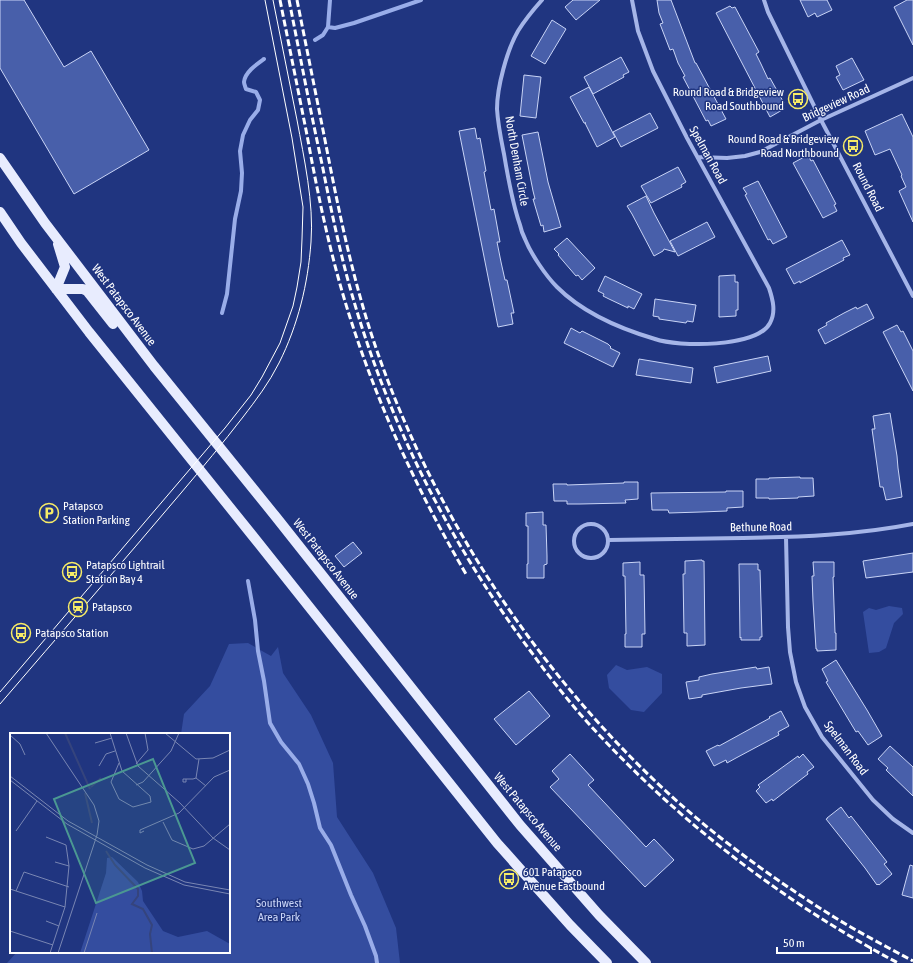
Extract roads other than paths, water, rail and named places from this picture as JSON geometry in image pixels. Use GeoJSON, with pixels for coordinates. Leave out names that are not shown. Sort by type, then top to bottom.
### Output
{"type":"FeatureCollection","features":[{"type":"Feature","properties":{"kind":"main road","name":"West Patapsco Avenue"},"geometry":{"type":"LineString","coordinates":[[0,158],[56,237],[154,366],[276,517],[520,825],[599,915],[646,963]]}},
{"type":"Feature","properties":{"kind":"main road"},"geometry":{"type":"LineString","coordinates":[[0,212],[21,243],[89,332],[252,534],[497,843],[570,925],[607,963]]}},
{"type":"Feature","properties":{"kind":"main road"},"geometry":{"type":"LineString","coordinates":[[56,237],[65,267],[56,289]]}},
{"type":"Feature","properties":{"kind":"main road"},"geometry":{"type":"LineString","coordinates":[[56,289],[82,289],[87,291],[141,358],[154,366]]}},
{"type":"Feature","properties":{"kind":"street","name":"North Denham Circle"},"geometry":{"type":"LineString","coordinates":[[542,0],[532,11],[518,32],[508,53],[500,80],[497,108],[499,133],[515,210],[525,239],[541,267],[557,287],[578,305],[630,331],[656,340],[681,344],[709,344],[733,341],[756,335],[764,331],[774,314]]}},
{"type":"Feature","properties":{"kind":"street","name":"Spelman Road"},"geometry":{"type":"LineString","coordinates":[[632,0],[638,31],[653,71],[687,138],[769,288],[773,302],[774,314]]}},
{"type":"Feature","properties":{"kind":"street","name":"Round Road"},"geometry":{"type":"LineString","coordinates":[[764,0],[768,12],[822,120],[913,296]]}},
{"type":"Feature","properties":{"kind":"street","name":"Bridgeview Road"},"geometry":{"type":"LineString","coordinates":[[698,157],[728,158],[760,152],[822,120],[913,78]]}},
{"type":"Feature","properties":{"kind":"street"},"geometry":{"type":"LineString","coordinates":[[586,524],[595,524],[603,528],[608,534],[609,540],[607,549],[602,555],[595,558],[586,558],[579,553],[575,546],[574,537],[579,529],[586,524]]}},
{"type":"Feature","properties":{"kind":"street","name":"Bethune Road"},"geometry":{"type":"LineString","coordinates":[[609,540],[786,537],[848,534],[896,528],[913,524]]}},
{"type":"Feature","properties":{"kind":"street","name":"Spelman Road"},"geometry":{"type":"LineString","coordinates":[[786,537],[790,652],[796,682],[805,707],[822,737],[873,800],[893,819],[913,833]]}},
{"type":"Feature","properties":{"kind":"waterway"},"geometry":{"type":"LineString","coordinates":[[315,40],[323,35],[328,27],[330,0]]}},
{"type":"Feature","properties":{"kind":"waterway"},"geometry":{"type":"LineString","coordinates":[[328,27],[335,28],[354,23],[421,0]]}},
{"type":"Feature","properties":{"kind":"waterway"},"geometry":{"type":"LineString","coordinates":[[222,313],[227,294],[235,219],[241,191],[242,173],[240,151],[243,135],[250,120],[258,110],[260,100],[256,92],[246,89],[244,82],[249,72],[264,59]]}},
{"type":"Feature","properties":{"kind":"waterway"},"geometry":{"type":"LineString","coordinates":[[248,581],[270,723],[281,742],[299,764],[308,784],[320,828],[331,845],[365,926],[376,956],[377,963]]}},
{"type":"Feature","properties":{"kind":"tram line"},"geometry":{"type":"LineString","coordinates":[[0,692],[225,428],[251,395],[280,343],[293,306],[297,287],[301,262],[303,207],[292,138],[265,0]]}},
{"type":"Feature","properties":{"kind":"tram line"},"geometry":{"type":"LineString","coordinates":[[0,704],[205,465],[235,427],[271,377],[292,334],[305,289],[310,258],[312,227],[310,196],[303,150],[273,0]]}},
{"type":"Feature","properties":{"kind":"railway"},"geometry":{"type":"LineString","coordinates":[[280,0],[323,217],[338,278],[355,334],[397,440],[430,508],[466,574]]}},
{"type":"Feature","properties":{"kind":"railway"},"geometry":{"type":"LineString","coordinates":[[289,0],[336,231],[348,281],[368,346],[385,393],[426,484],[475,571],[503,613],[561,691],[580,714],[651,787],[728,853],[769,883],[811,912],[898,963]]}},
{"type":"Feature","properties":{"kind":"railway"},"geometry":{"type":"LineString","coordinates":[[297,0],[344,235],[363,309],[398,405],[430,477],[469,546],[512,613],[560,677],[611,737],[667,792],[726,842],[779,881],[844,923],[913,961]]}},
{"type":"Feature","properties":{"kind":"place","name":"Round Road & Bridgeview Road Southbound"},"geometry":{"type":"Point","coordinates":[798,99]}},
{"type":"Feature","properties":{"kind":"place","name":"Round Road & Bridgeview Road Northbound"},"geometry":{"type":"Point","coordinates":[853,146]}},
{"type":"Feature","properties":{"kind":"place","name":"Patapsco Station Parking"},"geometry":{"type":"Point","coordinates":[49,513]}},
{"type":"Feature","properties":{"kind":"place","name":"Patapsco Lightrail Station Bay 4"},"geometry":{"type":"Point","coordinates":[72,572]}},
{"type":"Feature","properties":{"kind":"place","name":"Patapsco"},"geometry":{"type":"Point","coordinates":[78,607]}},
{"type":"Feature","properties":{"kind":"place","name":"Patapsco Station"},"geometry":{"type":"Point","coordinates":[21,633]}},
{"type":"Feature","properties":{"kind":"place","name":"601 Patapsco Avenue Eastbound"},"geometry":{"type":"Point","coordinates":[509,879]}},
{"type":"Feature","properties":{"kind":"park label","name":"Southwest Area Park"},"geometry":{"type":"Point","coordinates":[279,910]}}]}
